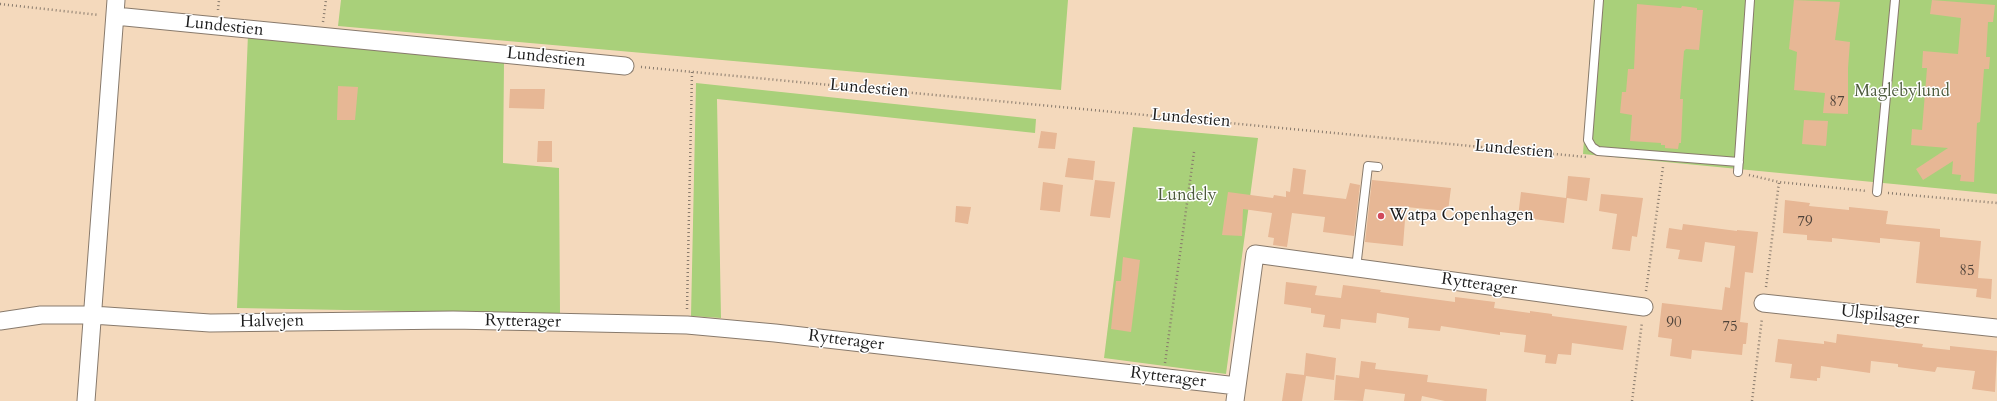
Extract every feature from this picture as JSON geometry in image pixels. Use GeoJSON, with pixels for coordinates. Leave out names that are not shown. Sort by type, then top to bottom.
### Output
{"type":"FeatureCollection","features":[{"type":"Feature","properties":{"kind":"street","name":"Lundestien"},"geometry":{"type":"LineString","coordinates":[[116,8],[322,36],[625,66]]}},
{"type":"Feature","properties":{"kind":"street"},"geometry":{"type":"LineString","coordinates":[[86,401],[116,8]]}},
{"type":"Feature","properties":{"kind":"street","name":"Rytterager"},"geometry":{"type":"LineString","coordinates":[[453,320],[687,326],[775,333],[1163,377],[1236,393],[1255,254],[1644,307]]}},
{"type":"Feature","properties":{"kind":"street","name":"Ulspilsager"},"geometry":{"type":"LineString","coordinates":[[1764,303],[1997,328]]}},
{"type":"Feature","properties":{"kind":"street","name":"Halvejen"},"geometry":{"type":"LineString","coordinates":[[0,321],[41,315],[92,315],[210,323],[453,320]]}},
{"type":"Feature","properties":{"kind":"lane"},"geometry":{"type":"LineString","coordinates":[[1599,0],[1588,140],[1592,147],[1598,151],[1738,162]]}},
{"type":"Feature","properties":{"kind":"lane"},"geometry":{"type":"LineString","coordinates":[[1738,172],[1750,0]]}},
{"type":"Feature","properties":{"kind":"lane"},"geometry":{"type":"LineString","coordinates":[[1877,192],[1895,0]]}},
{"type":"Feature","properties":{"kind":"lane"},"geometry":{"type":"LineString","coordinates":[[1356,268],[1368,166],[1378,167]]}},
{"type":"Feature","properties":{"kind":"path"},"geometry":{"type":"LineString","coordinates":[[322,36],[326,0]]}},
{"type":"Feature","properties":{"kind":"path"},"geometry":{"type":"LineString","coordinates":[[0,4],[116,8]]}},
{"type":"Feature","properties":{"kind":"path","name":"Lundestien"},"geometry":{"type":"LineString","coordinates":[[625,66],[1591,158]]}},
{"type":"Feature","properties":{"kind":"path"},"geometry":{"type":"LineString","coordinates":[[687,326],[692,72]]}},
{"type":"Feature","properties":{"kind":"path"},"geometry":{"type":"LineString","coordinates":[[1163,377],[1194,152]]}},
{"type":"Feature","properties":{"kind":"path"},"geometry":{"type":"LineString","coordinates":[[1632,401],[1663,164],[1670,165]]}},
{"type":"Feature","properties":{"kind":"green space"},"geometry":{"type":"Polygon","coordinates":[[[341,0],[1068,0],[1061,90],[338,26],[341,0]]]}},
{"type":"Feature","properties":{"kind":"green space","name":"Maglebylund"},"geometry":{"type":"Polygon","coordinates":[[[1594,0],[1997,0],[1997,194],[1583,154],[1594,0]]]}},
{"type":"Feature","properties":{"kind":"green space"},"geometry":{"type":"Polygon","coordinates":[[[248,34],[504,63],[503,163],[559,168],[560,314],[237,308],[248,34]]]}},
{"type":"Feature","properties":{"kind":"green space"},"geometry":{"type":"Polygon","coordinates":[[[696,83],[1036,119],[1035,133],[717,99],[721,318],[691,316],[696,83]]]}},
{"type":"Feature","properties":{"kind":"green space","name":"Lundely"},"geometry":{"type":"Polygon","coordinates":[[[1133,127],[1258,138],[1226,374],[1104,358],[1133,127]]]}},
{"type":"Feature","properties":{"kind":"building"},"geometry":{"type":"Polygon","coordinates":[[[1794,0],[1840,2],[1835,40],[1850,42],[1848,68],[1848,114],[1823,113],[1825,93],[1794,90],[1797,52],[1789,49],[1794,0]]]}},
{"type":"Feature","properties":{"kind":"building"},"geometry":{"type":"Polygon","coordinates":[[[1932,0],[1995,5],[1993,22],[1988,22],[1986,57],[1990,57],[1989,69],[1984,69],[1980,122],[1977,123],[1974,182],[1960,181],[1961,175],[1952,174],[1953,161],[1923,180],[1916,169],[1948,148],[1911,145],[1912,129],[1922,130],[1927,68],[1922,68],[1923,51],[1958,54],[1961,18],[1930,14],[1932,0]]]}},
{"type":"Feature","properties":{"kind":"building"},"geometry":{"type":"Polygon","coordinates":[[[1637,4],[1681,8],[1682,6],[1703,10],[1699,50],[1686,49],[1684,51],[1680,99],[1683,99],[1681,143],[1679,143],[1678,149],[1665,148],[1665,145],[1661,145],[1661,143],[1630,141],[1632,115],[1620,113],[1622,92],[1626,92],[1628,69],[1634,69],[1637,4]]]}},
{"type":"Feature","properties":{"kind":"building"},"geometry":{"type":"Polygon","coordinates":[[[338,86],[358,87],[355,120],[337,120],[338,86]]]}},
{"type":"Feature","properties":{"kind":"building"},"geometry":{"type":"Polygon","coordinates":[[[510,89],[545,89],[544,109],[509,108],[510,89]]]}},
{"type":"Feature","properties":{"kind":"building"},"geometry":{"type":"Polygon","coordinates":[[[1804,120],[1828,121],[1826,146],[1802,144],[1804,120]]]}},
{"type":"Feature","properties":{"kind":"building"},"geometry":{"type":"Polygon","coordinates":[[[1041,131],[1057,133],[1055,149],[1038,148],[1041,131]]]}},
{"type":"Feature","properties":{"kind":"building"},"geometry":{"type":"Polygon","coordinates":[[[538,141],[552,141],[552,162],[537,162],[538,141]]]}},
{"type":"Feature","properties":{"kind":"building"},"geometry":{"type":"Polygon","coordinates":[[[1068,158],[1095,161],[1093,180],[1065,177],[1068,158]]]}},
{"type":"Feature","properties":{"kind":"building"},"geometry":{"type":"Polygon","coordinates":[[[1293,168],[1306,170],[1303,194],[1346,199],[1350,183],[1360,185],[1354,236],[1323,232],[1325,217],[1292,213],[1287,247],[1273,245],[1274,238],[1268,237],[1272,213],[1243,209],[1242,236],[1222,235],[1228,192],[1273,198],[1274,195],[1286,197],[1286,191],[1290,192],[1293,168]]]}},
{"type":"Feature","properties":{"kind":"building"},"geometry":{"type":"Polygon","coordinates":[[[1568,176],[1590,178],[1587,201],[1567,198],[1564,223],[1518,217],[1521,192],[1566,198],[1568,176]]]}},
{"type":"Feature","properties":{"kind":"building"},"geometry":{"type":"Polygon","coordinates":[[[1095,180],[1115,182],[1110,218],[1090,216],[1095,180]]]}},
{"type":"Feature","properties":{"kind":"building","name":"Watpa Copenhagen"},"geometry":{"type":"Polygon","coordinates":[[[1372,180],[1451,188],[1448,211],[1406,207],[1403,246],[1365,242],[1372,180]]]}},
{"type":"Feature","properties":{"kind":"building"},"geometry":{"type":"Polygon","coordinates":[[[1043,182],[1063,185],[1060,212],[1040,210],[1043,182]]]}},
{"type":"Feature","properties":{"kind":"building"},"geometry":{"type":"Polygon","coordinates":[[[1601,194],[1643,198],[1637,237],[1632,236],[1630,251],[1612,249],[1617,214],[1599,211],[1601,194]]]}},
{"type":"Feature","properties":{"kind":"building"},"geometry":{"type":"Polygon","coordinates":[[[1785,200],[1810,203],[1809,206],[1849,210],[1849,207],[1888,211],[1886,224],[1940,229],[1940,237],[1981,241],[1978,278],[1992,279],[1991,299],[1976,297],[1977,289],[1916,283],[1920,242],[1880,238],[1880,243],[1832,238],[1832,242],[1807,240],[1807,235],[1783,233],[1785,200]]]}},
{"type":"Feature","properties":{"kind":"building"},"geometry":{"type":"Polygon","coordinates":[[[956,206],[971,207],[968,224],[955,222],[956,206]]]}},
{"type":"Feature","properties":{"kind":"building"},"geometry":{"type":"Polygon","coordinates":[[[1683,224],[1737,231],[1758,232],[1753,273],[1745,272],[1740,322],[1748,323],[1746,344],[1743,344],[1742,355],[1692,350],[1691,359],[1670,356],[1672,339],[1658,337],[1662,303],[1722,310],[1725,287],[1730,288],[1735,246],[1705,242],[1702,262],[1678,259],[1680,250],[1666,248],[1669,228],[1682,230],[1683,224]]]}},
{"type":"Feature","properties":{"kind":"building"},"geometry":{"type":"Polygon","coordinates":[[[1123,257],[1140,260],[1131,332],[1111,329],[1116,281],[1121,281],[1123,257]]]}},
{"type":"Feature","properties":{"kind":"building"},"geometry":{"type":"Polygon","coordinates":[[[1286,282],[1317,286],[1315,295],[1341,298],[1343,285],[1381,290],[1380,292],[1455,302],[1455,297],[1495,302],[1494,308],[1530,313],[1530,311],[1552,314],[1552,316],[1627,326],[1623,350],[1572,343],[1571,355],[1558,354],[1556,364],[1545,363],[1546,355],[1524,352],[1526,335],[1500,332],[1500,335],[1441,326],[1440,331],[1408,328],[1409,318],[1377,313],[1376,323],[1341,319],[1340,329],[1323,327],[1325,315],[1311,313],[1311,308],[1284,304],[1286,282]]]}},
{"type":"Feature","properties":{"kind":"building"},"geometry":{"type":"Polygon","coordinates":[[[1837,334],[1923,344],[1922,347],[1950,350],[1950,346],[1997,351],[1995,392],[1972,389],[1975,371],[1937,367],[1935,372],[1898,367],[1898,364],[1871,361],[1870,373],[1821,366],[1820,378],[1817,378],[1817,381],[1790,378],[1792,364],[1775,362],[1778,339],[1824,344],[1824,341],[1836,343],[1837,334]]]}},
{"type":"Feature","properties":{"kind":"building"},"geometry":{"type":"Polygon","coordinates":[[[1306,353],[1336,358],[1334,380],[1306,376],[1302,401],[1282,401],[1286,373],[1304,375],[1306,353]]]}},
{"type":"Feature","properties":{"kind":"building"},"geometry":{"type":"Polygon","coordinates":[[[1361,361],[1376,363],[1375,369],[1428,375],[1427,382],[1487,389],[1486,401],[1445,401],[1422,396],[1421,401],[1404,401],[1405,394],[1365,389],[1363,401],[1334,400],[1336,375],[1359,378],[1361,361]]]}},
{"type":"Feature","properties":{"kind":"place","name":"Watpa Copenhagen"},"geometry":{"type":"Point","coordinates":[1381,216]}}]}
